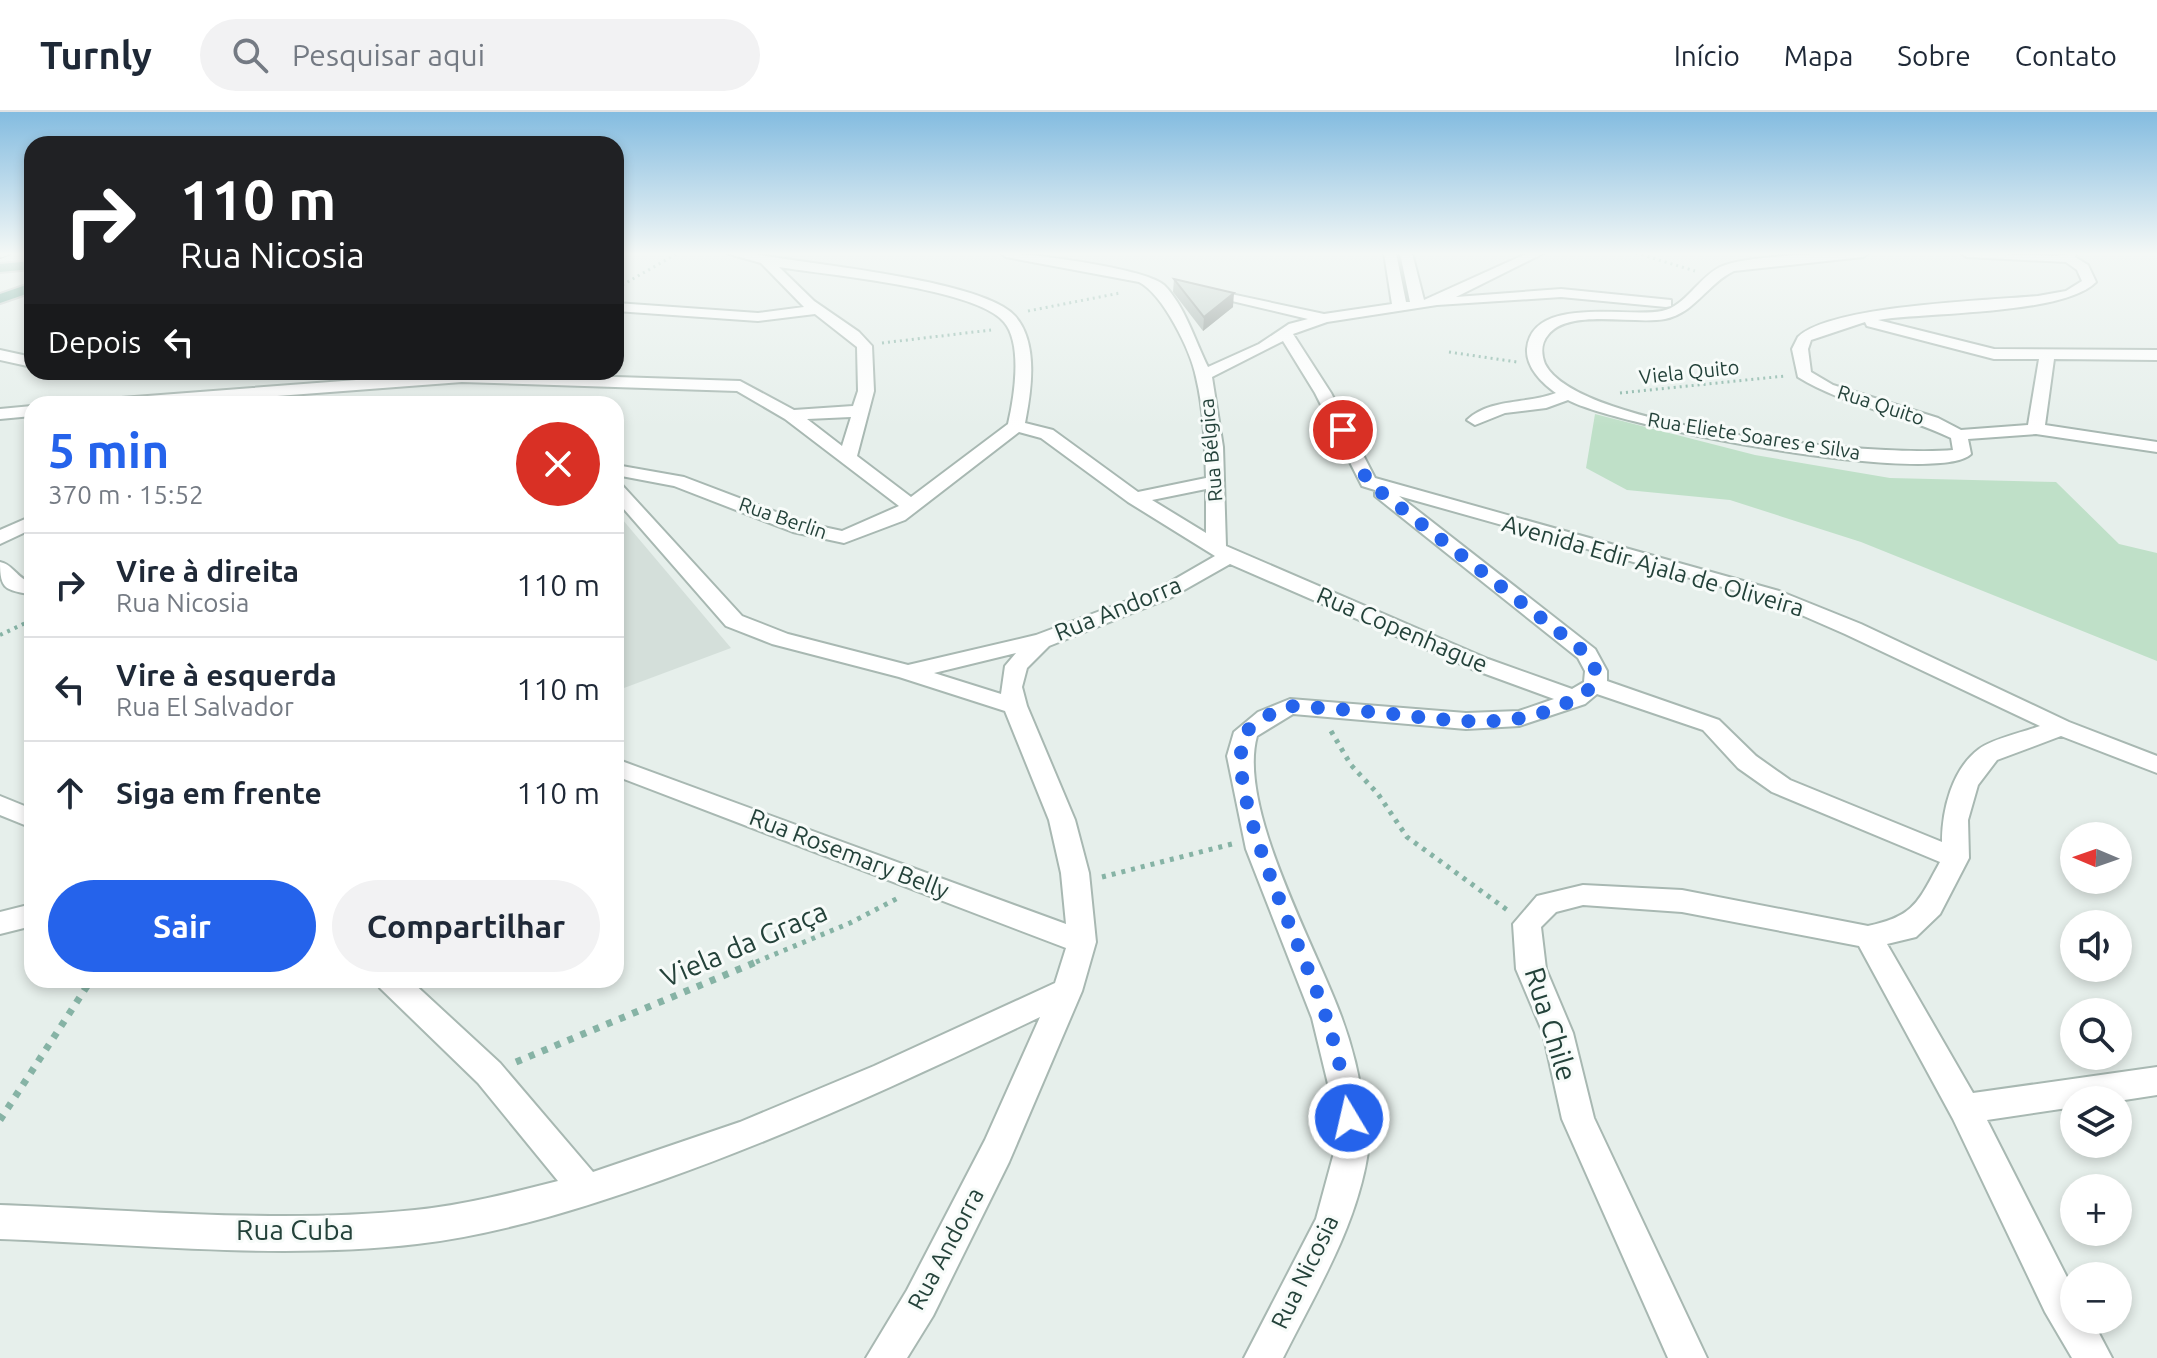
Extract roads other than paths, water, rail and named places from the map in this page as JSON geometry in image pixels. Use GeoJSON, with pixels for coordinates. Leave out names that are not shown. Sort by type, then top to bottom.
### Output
{"type":"FeatureCollection","features":[{"type":"Feature","properties":{"kind":"street"},"geometry":{"type":"LineString","coordinates":[[675,311],[758,317],[806,311]]}},
{"type":"Feature","properties":{"kind":"street"},"geometry":{"type":"LineString","coordinates":[[818,311],[854,335],[864,346],[866,382],[847,459]]}},
{"type":"Feature","properties":{"kind":"street"},"geometry":{"type":"LineString","coordinates":[[993,311],[1012,321],[1023,359],[1016,426],[1047,434],[1135,498],[1222,552]]}},
{"type":"Feature","properties":{"kind":"street"},"geometry":{"type":"LineString","coordinates":[[1174,311],[1204,375]]}},
{"type":"Feature","properties":{"kind":"street"},"geometry":{"type":"LineString","coordinates":[[1294,311],[1326,318]]}},
{"type":"Feature","properties":{"kind":"street","name":"Rua Bélgica"},"geometry":{"type":"LineString","coordinates":[[1222,552],[1204,375],[1286,334],[1294,327],[1326,318],[1372,311]]}},
{"type":"Feature","properties":{"kind":"street","name":"Rua Eliete Soares e Silva"},"geometry":{"type":"LineString","coordinates":[[1673,311],[1655,316],[1560,319],[1541,333],[1534,346],[1538,365],[1556,387],[1592,406],[1666,425],[1780,444],[1894,457],[1962,454],[1959,435]]}},
{"type":"Feature","properties":{"kind":"street"},"geometry":{"type":"LineString","coordinates":[[1861,320],[1932,311]]}},
{"type":"Feature","properties":{"kind":"street"},"geometry":{"type":"LineString","coordinates":[[1861,320],[1979,352],[2047,356],[2157,355]]}},
{"type":"Feature","properties":{"kind":"street","name":"Rua Quito"},"geometry":{"type":"LineString","coordinates":[[1861,320],[1825,327],[1805,337],[1800,349],[1804,374],[1827,388],[1932,422],[1959,435]]}},
{"type":"Feature","properties":{"kind":"street"},"geometry":{"type":"LineString","coordinates":[[1286,334],[1323,393],[1368,482],[1587,654],[1596,671],[1586,692]]}},
{"type":"Feature","properties":{"kind":"street"},"geometry":{"type":"LineString","coordinates":[[2036,429],[2047,356]]}},
{"type":"Feature","properties":{"kind":"street"},"geometry":{"type":"LineString","coordinates":[[3,357],[24,361]]}},
{"type":"Feature","properties":{"kind":"street"},"geometry":{"type":"LineString","coordinates":[[203,396],[411,380]]}},
{"type":"Feature","properties":{"kind":"street"},"geometry":{"type":"LineString","coordinates":[[618,380],[740,386],[791,415],[909,505]]}},
{"type":"Feature","properties":{"kind":"street"},"geometry":{"type":"LineString","coordinates":[[292,396],[310,387]]}},
{"type":"Feature","properties":{"kind":"street"},"geometry":{"type":"LineString","coordinates":[[1475,420],[1502,409],[1572,396]]}},
{"type":"Feature","properties":{"kind":"street"},"geometry":{"type":"LineString","coordinates":[[791,415],[861,411]]}},
{"type":"Feature","properties":{"kind":"street"},"geometry":{"type":"LineString","coordinates":[[0,414],[24,412]]}},
{"type":"Feature","properties":{"kind":"street","name":"Rua Berlin"},"geometry":{"type":"LineString","coordinates":[[624,471],[678,481],[800,528],[844,537],[898,516],[1016,426]]}},
{"type":"Feature","properties":{"kind":"street"},"geometry":{"type":"LineString","coordinates":[[1959,435],[2036,429],[2157,447]]}},
{"type":"Feature","properties":{"kind":"street"},"geometry":{"type":"LineString","coordinates":[[1135,498],[1215,482]]}},
{"type":"Feature","properties":{"kind":"street","name":"Avenida Edir Ajala de Oliveira"},"geometry":{"type":"LineString","coordinates":[[1368,482],[1772,595],[1853,629],[2061,727],[2157,765]]}},
{"type":"Feature","properties":{"kind":"street"},"geometry":{"type":"LineString","coordinates":[[624,498],[734,621],[780,639],[907,672],[1015,706]]}},
{"type":"Feature","properties":{"kind":"street"},"geometry":{"type":"LineString","coordinates":[[0,538],[24,526]]}},
{"type":"Feature","properties":{"kind":"street","name":"Rua Copenhague"},"geometry":{"type":"LineString","coordinates":[[1222,552],[1480,664],[1711,725],[1747,762],[1781,786],[1956,858]]}},
{"type":"Feature","properties":{"kind":"street","name":"Rua Andorra"},"geometry":{"type":"LineString","coordinates":[[885,1358],[920,1303],[997,1151],[1067,991],[1082,942],[1076,883],[1062,820],[1015,706],[1011,687],[1016,666],[1041,641],[1163,594],[1222,552]]}},
{"type":"Feature","properties":{"kind":"street"},"geometry":{"type":"LineString","coordinates":[[0,568],[13,584],[24,587]]}},
{"type":"Feature","properties":{"kind":"street"},"geometry":{"type":"LineString","coordinates":[[907,672],[1041,641]]}},
{"type":"Feature","properties":{"kind":"street","name":"Rua Nicosia"},"geometry":{"type":"LineString","coordinates":[[1263,1358],[1332,1224],[1352,1149],[1345,1088],[1327,1018],[1257,838],[1239,756],[1246,732],[1266,717],[1290,706],[1454,722],[1501,722],[1549,712],[1586,692]]}},
{"type":"Feature","properties":{"kind":"street"},"geometry":{"type":"LineString","coordinates":[[2061,727],[1988,754],[1966,783],[1955,820],[1956,858],[1930,906],[1906,929],[1868,937],[1965,1109],[2058,1299],[2093,1358]]}},
{"type":"Feature","properties":{"kind":"street","name":"Rua Rosemary Belly"},"geometry":{"type":"LineString","coordinates":[[624,770],[1082,942]]}},
{"type":"Feature","properties":{"kind":"street"},"geometry":{"type":"LineString","coordinates":[[0,805],[24,816]]}},
{"type":"Feature","properties":{"kind":"street","name":"Rua Chile"},"geometry":{"type":"LineString","coordinates":[[1688,1358],[1578,1119],[1558,1033],[1531,969],[1527,924],[1547,904],[1583,895],[1682,901],[1868,937]]}},
{"type":"Feature","properties":{"kind":"street"},"geometry":{"type":"LineString","coordinates":[[0,923],[24,917]]}},
{"type":"Feature","properties":{"kind":"street"},"geometry":{"type":"LineString","coordinates":[[399,988],[489,1073],[587,1190]]}},
{"type":"Feature","properties":{"kind":"street","name":"Rua Cuba"},"geometry":{"type":"LineString","coordinates":[[0,1222],[288,1233],[414,1227],[498,1212],[587,1190],[746,1135],[885,1076],[1067,991]]}},
{"type":"Feature","properties":{"kind":"street"},"geometry":{"type":"LineString","coordinates":[[1965,1109],[2157,1081]]}}]}
